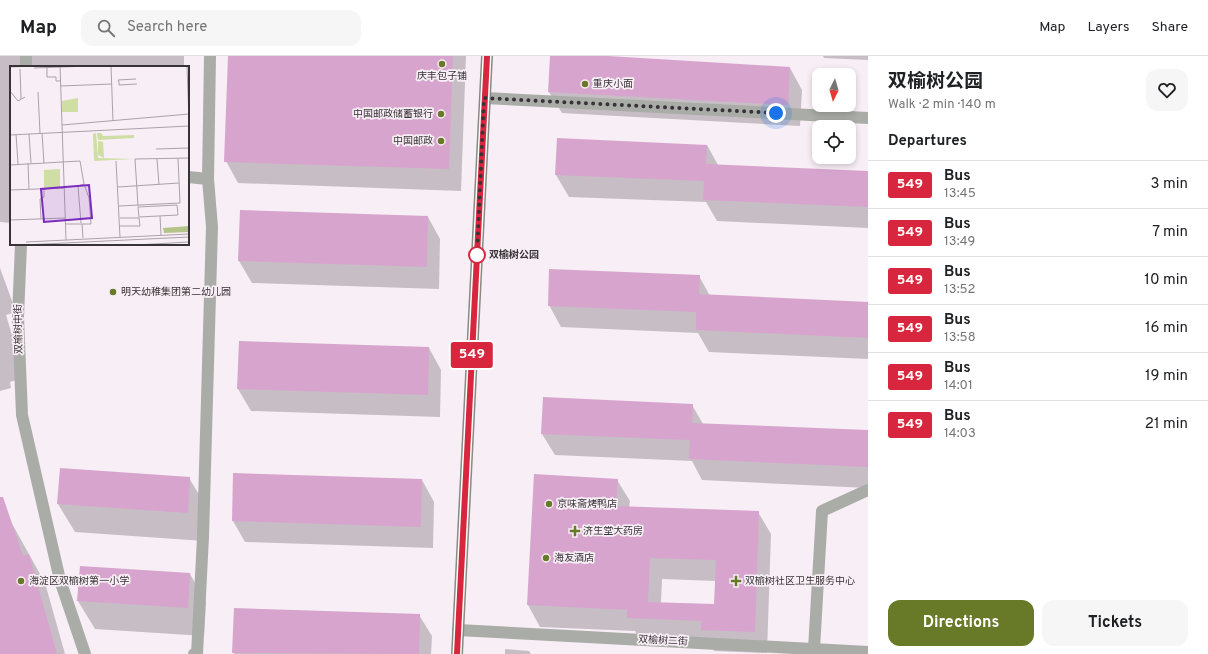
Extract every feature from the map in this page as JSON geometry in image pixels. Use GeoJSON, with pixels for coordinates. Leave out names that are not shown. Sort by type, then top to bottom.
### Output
{"type":"FeatureCollection","features":[{"type":"Feature","properties":{"kind":"street"},"geometry":{"type":"LineString","coordinates":[[194,654],[197,654],[203,522],[212,228],[208,179],[210,56]]}},
{"type":"Feature","properties":{"kind":"street"},"geometry":{"type":"LineString","coordinates":[[457,654],[487,56]]}},
{"type":"Feature","properties":{"kind":"street"},"geometry":{"type":"LineString","coordinates":[[484,98],[868,118]]}},
{"type":"Feature","properties":{"kind":"street"},"geometry":{"type":"LineString","coordinates":[[189,177],[208,179]]}},
{"type":"Feature","properties":{"kind":"street","name":"双榆树中街"},"geometry":{"type":"LineString","coordinates":[[21,245],[18,317],[22,415],[60,580],[85,654]]}},
{"type":"Feature","properties":{"kind":"street"},"geometry":{"type":"LineString","coordinates":[[814,649],[822,510],[868,490]]}},
{"type":"Feature","properties":{"kind":"street","name":"双榆树二街"},"geometry":{"type":"LineString","coordinates":[[458,630],[868,652]]}},
{"type":"Feature","properties":{"kind":"building"},"geometry":{"type":"Polygon","coordinates":[[[228,56],[453,56],[449,169],[224,162],[228,56]]]}},
{"type":"Feature","properties":{"kind":"building"},"geometry":{"type":"Polygon","coordinates":[[[550,56],[608,56],[790,67],[788,105],[548,92],[550,56]]]}},
{"type":"Feature","properties":{"kind":"building"},"geometry":{"type":"Polygon","coordinates":[[[557,138],[707,145],[706,164],[868,171],[868,207],[703,200],[704,181],[555,175],[557,138]]]}},
{"type":"Feature","properties":{"kind":"building"},"geometry":{"type":"Polygon","coordinates":[[[240,210],[428,216],[427,267],[238,261],[240,210]]]}},
{"type":"Feature","properties":{"kind":"building"},"geometry":{"type":"Polygon","coordinates":[[[549,269],[700,275],[699,294],[868,302],[868,338],[696,330],[696,312],[548,306],[549,269]]]}},
{"type":"Feature","properties":{"kind":"building"},"geometry":{"type":"Polygon","coordinates":[[[239,341],[429,347],[428,395],[237,389],[239,341]]]}},
{"type":"Feature","properties":{"kind":"building"},"geometry":{"type":"Polygon","coordinates":[[[543,397],[693,404],[692,423],[868,430],[868,467],[689,459],[690,440],[541,434],[543,397]]]}},
{"type":"Feature","properties":{"kind":"building"},"geometry":{"type":"Polygon","coordinates":[[[60,468],[190,477],[188,513],[57,504],[60,468]]]}},
{"type":"Feature","properties":{"kind":"building"},"geometry":{"type":"Polygon","coordinates":[[[233,473],[422,479],[421,527],[232,521],[233,473]]]}},
{"type":"Feature","properties":{"kind":"building"},"geometry":{"type":"Polygon","coordinates":[[[534,474],[618,479],[616,506],[759,511],[755,632],[701,630],[701,621],[627,618],[627,610],[527,605],[534,474]],[[650,558],[648,602],[714,604],[716,560],[650,558]]]}},
{"type":"Feature","properties":{"kind":"building","name":"海淀区双榆树第一小学"},"geometry":{"type":"Polygon","coordinates":[[[0,497],[3,497],[23,556],[29,554],[57,654],[0,654],[0,497]]]}},
{"type":"Feature","properties":{"kind":"building"},"geometry":{"type":"Polygon","coordinates":[[[80,566],[190,573],[188,608],[77,601],[80,566]]]}},
{"type":"Feature","properties":{"kind":"building"},"geometry":{"type":"Polygon","coordinates":[[[234,608],[420,614],[419,654],[232,653],[234,608]]]}},
{"type":"Feature","properties":{"kind":"bus line","name":"549"},"geometry":{"type":"LineString","coordinates":[[457,654],[487,56]]}},
{"type":"Feature","properties":{"kind":"place","name":"庆丰包子铺"},"geometry":{"type":"Point","coordinates":[442,64]}},
{"type":"Feature","properties":{"kind":"place","name":"重庆小面"},"geometry":{"type":"Point","coordinates":[585,84]}},
{"type":"Feature","properties":{"kind":"place","name":"中国邮政储蓄银行"},"geometry":{"type":"Point","coordinates":[441,114]}},
{"type":"Feature","properties":{"kind":"place","name":"中国邮政"},"geometry":{"type":"Point","coordinates":[441,141]}},
{"type":"Feature","properties":{"kind":"place","name":"双榆树公园"},"geometry":{"type":"Point","coordinates":[477,255]}},
{"type":"Feature","properties":{"kind":"place","name":"明天幼稚集团第二幼儿园"},"geometry":{"type":"Point","coordinates":[113,292]}},
{"type":"Feature","properties":{"kind":"place","name":"京味斋烤鸭店"},"geometry":{"type":"Point","coordinates":[549,504]}},
{"type":"Feature","properties":{"kind":"place","name":"济生堂大药房"},"geometry":{"type":"Point","coordinates":[575,531]}},
{"type":"Feature","properties":{"kind":"place","name":"海友酒店"},"geometry":{"type":"Point","coordinates":[546,558]}},
{"type":"Feature","properties":{"kind":"place","name":"海淀区双榆树第一小学"},"geometry":{"type":"Point","coordinates":[21,581]}},
{"type":"Feature","properties":{"kind":"place","name":"双榆树社区卫生服务中心"},"geometry":{"type":"Point","coordinates":[736,581]}},
{"type":"Feature","properties":{"kind":"route"},"geometry":{"type":"LineString","coordinates":[[477,255],[484,98],[776,113]]}}]}
